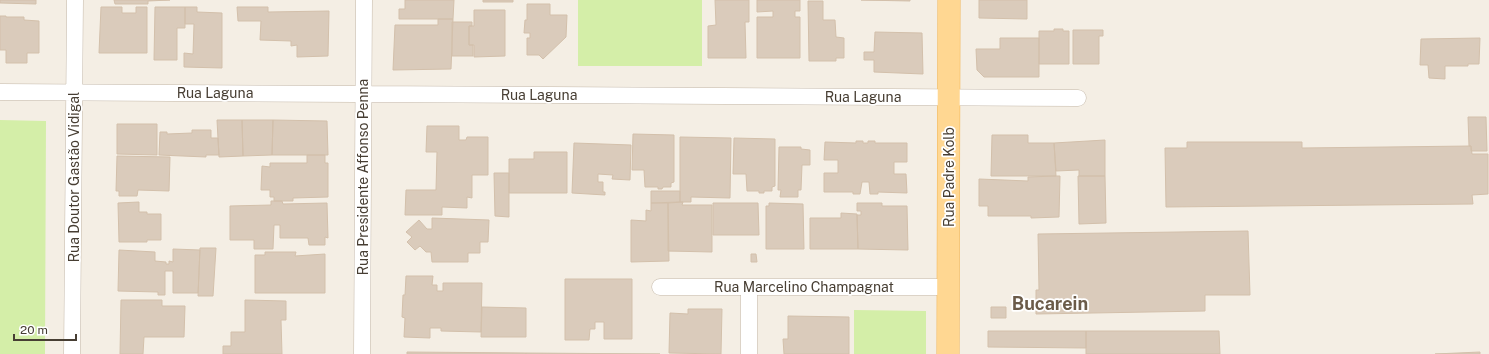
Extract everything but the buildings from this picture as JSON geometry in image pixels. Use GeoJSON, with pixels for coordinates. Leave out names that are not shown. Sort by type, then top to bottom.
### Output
{"type":"FeatureCollection","features":[{"type":"Feature","properties":{"kind":"main road","name":"Rua Padre Kolb"},"geometry":{"type":"LineString","coordinates":[[948,354],[949,0]]}},
{"type":"Feature","properties":{"kind":"street","name":"Rua Doutor Gastão Vidigal"},"geometry":{"type":"LineString","coordinates":[[72,354],[75,0]]}},
{"type":"Feature","properties":{"kind":"street","name":"Rua Presidente Affonso Penna"},"geometry":{"type":"LineString","coordinates":[[362,354],[364,0]]}},
{"type":"Feature","properties":{"kind":"street","name":"Rua Laguna"},"geometry":{"type":"LineString","coordinates":[[0,92],[1078,98]]}},
{"type":"Feature","properties":{"kind":"street","name":"Rua Marcelino Champagnat"},"geometry":{"type":"LineString","coordinates":[[660,287],[949,287]]}},
{"type":"Feature","properties":{"kind":"street"},"geometry":{"type":"LineString","coordinates":[[749,288],[749,354]]}},
{"type":"Feature","properties":{"kind":"green space"},"geometry":{"type":"Polygon","coordinates":[[[578,0],[702,0],[702,66],[578,66],[578,0]]]}},
{"type":"Feature","properties":{"kind":"green space"},"geometry":{"type":"Polygon","coordinates":[[[0,120],[46,121],[45,354],[0,354],[0,120]]]}},
{"type":"Feature","properties":{"kind":"green space"},"geometry":{"type":"Polygon","coordinates":[[[854,310],[926,311],[926,354],[854,354],[854,310]]]}},
{"type":"Feature","properties":{"kind":"district","name":"Bucarein"},"geometry":{"type":"Point","coordinates":[1050,303]}}]}
